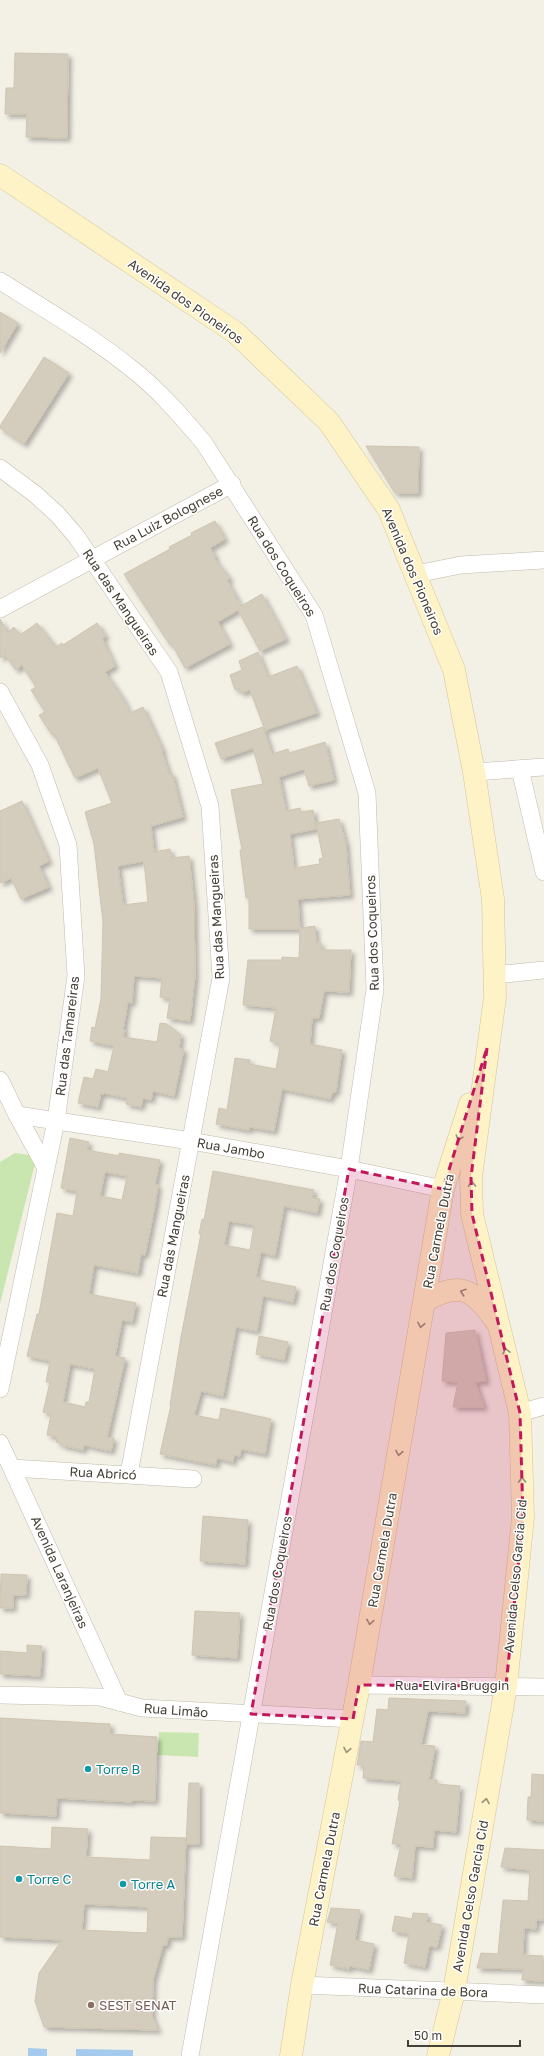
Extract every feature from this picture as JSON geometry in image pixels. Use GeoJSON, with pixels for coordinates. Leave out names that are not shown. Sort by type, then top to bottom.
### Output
{"type":"FeatureCollection","features":[{"type":"Feature","properties":{"kind":"main road","name":"Avenida dos Pioneiros"},"geometry":{"type":"LineString","coordinates":[[0,175],[236,333],[329,422],[389,510],[454,670],[474,772],[493,899],[495,997],[487,1048]]}},
{"type":"Feature","properties":{"kind":"main road","name":"Rua Carmela Dutra"},"geometry":{"type":"LineString","coordinates":[[291,2056],[302,1985],[353,1720],[443,1189],[487,1048]]}},
{"type":"Feature","properties":{"kind":"main road","name":"Avenida Celso Garcia Cid"},"geometry":{"type":"LineString","coordinates":[[438,2056],[454,1991],[506,1686],[523,1517],[520,1412],[472,1214],[471,1177],[487,1048]]}},
{"type":"Feature","properties":{"kind":"main road"},"geometry":{"type":"LineString","coordinates":[[443,1189],[461,1201],[472,1214]]}},
{"type":"Feature","properties":{"kind":"main road"},"geometry":{"type":"LineString","coordinates":[[425,1301],[444,1291],[459,1290],[480,1300],[500,1327]]}},
{"type":"Feature","properties":{"kind":"street","name":"Rua dos Coqueiros"},"geometry":{"type":"LineString","coordinates":[[0,281],[96,342],[133,370],[187,422],[204,443],[232,484],[314,615],[367,792],[375,989],[349,1170],[190,2056]]}},
{"type":"Feature","properties":{"kind":"street","name":"Rua das Mangueiras"},"geometry":{"type":"LineString","coordinates":[[0,468],[35,494],[57,514],[92,558],[169,672],[210,806],[221,978],[129,1474]]}},
{"type":"Feature","properties":{"kind":"street","name":"Rua Luiz Bolognese"},"geometry":{"type":"LineString","coordinates":[[0,609],[92,558],[232,484]]}},
{"type":"Feature","properties":{"kind":"street"},"geometry":{"type":"LineString","coordinates":[[416,574],[461,565],[544,560]]}},
{"type":"Feature","properties":{"kind":"street","name":"Rua das Tamareiras"},"geometry":{"type":"LineString","coordinates":[[0,692],[40,765],[68,845],[76,976],[56,1121],[1,1381]]}},
{"type":"Feature","properties":{"kind":"street"},"geometry":{"type":"LineString","coordinates":[[474,772],[544,767]]}},
{"type":"Feature","properties":{"kind":"street"},"geometry":{"type":"LineString","coordinates":[[520,769],[544,872]]}},
{"type":"Feature","properties":{"kind":"street"},"geometry":{"type":"LineString","coordinates":[[494,975],[544,970]]}},
{"type":"Feature","properties":{"kind":"street"},"geometry":{"type":"LineString","coordinates":[[0,1080],[17,1116],[46,1168]]}},
{"type":"Feature","properties":{"kind":"street","name":"Rua Jambo"},"geometry":{"type":"LineString","coordinates":[[17,1116],[191,1141],[443,1189]]}},
{"type":"Feature","properties":{"kind":"street"},"geometry":{"type":"LineString","coordinates":[[520,1412],[544,1406]]}},
{"type":"Feature","properties":{"kind":"street","name":"Avenida Laranjeiras"},"geometry":{"type":"LineString","coordinates":[[0,1443],[118,1702]]}},
{"type":"Feature","properties":{"kind":"street","name":"Rua Abricó"},"geometry":{"type":"LineString","coordinates":[[12,1468],[193,1479]]}},
{"type":"Feature","properties":{"kind":"street","name":"Rua Elvira Bruggin"},"geometry":{"type":"LineString","coordinates":[[359,1685],[544,1687]]}},
{"type":"Feature","properties":{"kind":"street","name":"Rua Limão"},"geometry":{"type":"LineString","coordinates":[[0,1695],[100,1697],[142,1708],[353,1720]]}},
{"type":"Feature","properties":{"kind":"street","name":"Rua Catarina de Bora"},"geometry":{"type":"LineString","coordinates":[[302,1985],[544,1995]]}},
{"type":"Feature","properties":{"kind":"highlighted area"},"geometry":{"type":"Polygon","coordinates":[[[487,1048],[471,1177],[472,1214],[520,1413],[523,1517],[506,1686],[359,1685],[353,1719],[251,1714],[349,1169],[443,1189],[487,1048]]]}},
{"type":"Feature","properties":{"kind":"green space"},"geometry":{"type":"Polygon","coordinates":[[[15,1153],[37,1156],[0,1304],[0,1162],[15,1153]]]}},
{"type":"Feature","properties":{"kind":"green space"},"geometry":{"type":"Polygon","coordinates":[[[159,1732],[199,1733],[198,1757],[158,1755],[159,1732]]]}},
{"type":"Feature","properties":{"kind":"water"},"geometry":{"type":"Polygon","coordinates":[[[28,2048],[47,2049],[47,2056],[28,2056],[28,2048]]]}},
{"type":"Feature","properties":{"kind":"water"},"geometry":{"type":"Polygon","coordinates":[[[76,2049],[133,2050],[133,2056],[76,2056],[76,2049]]]}},
{"type":"Feature","properties":{"kind":"building"},"geometry":{"type":"Polygon","coordinates":[[[15,53],[68,54],[67,138],[26,137],[27,114],[5,114],[6,88],[14,88],[15,53]]]}},
{"type":"Feature","properties":{"kind":"building"},"geometry":{"type":"Polygon","coordinates":[[[0,312],[18,323],[0,353],[0,312]]]}},
{"type":"Feature","properties":{"kind":"building"},"geometry":{"type":"Polygon","coordinates":[[[44,357],[69,373],[24,444],[0,428],[0,426],[44,357]]]}},
{"type":"Feature","properties":{"kind":"building"},"geometry":{"type":"Polygon","coordinates":[[[366,446],[419,447],[418,493],[395,493],[366,446]]]}},
{"type":"Feature","properties":{"kind":"building"},"geometry":{"type":"Polygon","coordinates":[[[215,521],[225,539],[210,548],[216,557],[214,558],[230,578],[227,580],[241,606],[262,594],[286,639],[260,651],[238,610],[218,622],[230,644],[185,668],[172,644],[170,645],[124,574],[170,549],[169,547],[192,535],[191,533],[215,521]]]}},
{"type":"Feature","properties":{"kind":"building"},"geometry":{"type":"Polygon","coordinates":[[[0,619],[8,632],[14,627],[20,635],[37,623],[56,647],[62,643],[63,645],[97,623],[106,636],[102,638],[115,666],[105,672],[121,695],[130,713],[143,707],[163,751],[162,752],[169,774],[172,773],[183,817],[151,826],[154,852],[170,849],[171,858],[189,856],[194,904],[195,976],[190,1021],[167,1018],[170,998],[160,997],[162,978],[134,976],[132,1003],[128,1002],[123,1037],[157,1042],[160,1023],[167,1024],[181,1035],[179,1048],[184,1049],[174,1096],[153,1091],[151,1100],[143,1098],[141,1107],[126,1104],[127,1098],[104,1093],[103,1095],[101,1093],[98,1107],[78,1103],[84,1077],[93,1079],[96,1069],[108,1072],[114,1046],[90,1041],[92,1027],[95,1028],[101,999],[103,922],[94,844],[85,812],[112,803],[98,768],[75,778],[54,734],[52,735],[39,715],[45,712],[31,690],[36,687],[22,665],[16,670],[5,655],[0,658],[0,619]],[[144,861],[118,866],[123,905],[148,902],[144,861]]]}},
{"type":"Feature","properties":{"kind":"building"},"geometry":{"type":"Polygon","coordinates":[[[258,652],[268,677],[297,666],[317,713],[265,730],[250,690],[241,693],[239,688],[235,690],[230,675],[242,670],[239,661],[258,652]]]}},
{"type":"Feature","properties":{"kind":"building"},"geometry":{"type":"Polygon","coordinates":[[[263,727],[272,754],[288,749],[289,753],[325,742],[334,780],[309,786],[304,769],[279,777],[286,811],[300,808],[301,812],[313,810],[316,829],[290,834],[294,868],[320,864],[319,859],[323,858],[316,823],[339,819],[346,844],[350,895],[298,899],[300,928],[315,926],[316,943],[321,943],[321,950],[351,950],[349,992],[324,991],[319,1018],[312,1018],[310,1044],[342,1050],[336,1092],[333,1092],[330,1099],[282,1089],[274,1131],[250,1127],[249,1130],[216,1124],[219,1108],[227,1110],[235,1058],[250,1060],[249,1064],[276,1069],[280,1046],[277,1046],[278,1042],[270,1041],[276,1008],[243,1005],[248,960],[282,960],[282,957],[299,958],[300,929],[249,929],[249,898],[246,898],[240,850],[242,850],[231,790],[263,784],[253,748],[221,759],[215,743],[263,727]]]}},
{"type":"Feature","properties":{"kind":"building"},"geometry":{"type":"Polygon","coordinates":[[[22,801],[49,861],[39,866],[49,887],[21,899],[11,878],[0,883],[0,811],[22,801]]]}},
{"type":"Feature","properties":{"kind":"building"},"geometry":{"type":"Polygon","coordinates":[[[70,1138],[89,1142],[87,1150],[119,1156],[119,1153],[160,1160],[155,1184],[158,1185],[155,1206],[145,1255],[141,1254],[138,1273],[94,1265],[89,1294],[136,1303],[132,1322],[122,1320],[115,1356],[125,1358],[107,1438],[114,1438],[111,1451],[84,1445],[83,1450],[61,1445],[61,1443],[56,1442],[57,1437],[47,1435],[51,1414],[43,1412],[50,1382],[46,1382],[50,1361],[27,1356],[37,1314],[39,1314],[57,1213],[73,1216],[77,1191],[61,1188],[70,1138]],[[105,1172],[100,1196],[122,1200],[127,1176],[105,1172]],[[70,1364],[63,1402],[85,1407],[86,1402],[89,1402],[95,1369],[70,1364]]]}},
{"type":"Feature","properties":{"kind":"building"},"geometry":{"type":"Polygon","coordinates":[[[213,1171],[314,1190],[312,1198],[320,1199],[317,1213],[284,1206],[275,1256],[261,1252],[256,1277],[261,1278],[260,1280],[296,1287],[293,1302],[263,1296],[257,1331],[236,1327],[223,1396],[201,1391],[194,1415],[219,1420],[221,1408],[271,1419],[265,1454],[241,1449],[240,1456],[234,1455],[233,1462],[217,1458],[216,1465],[160,1454],[171,1405],[181,1337],[201,1234],[199,1234],[202,1219],[204,1220],[213,1171]],[[229,1221],[224,1245],[250,1250],[254,1225],[229,1221]]]}},
{"type":"Feature","properties":{"kind":"building"},"geometry":{"type":"Polygon","coordinates":[[[475,1330],[486,1381],[475,1382],[484,1407],[453,1407],[458,1382],[442,1381],[446,1333],[475,1330]]]}},
{"type":"Feature","properties":{"kind":"building"},"geometry":{"type":"Polygon","coordinates":[[[259,1336],[288,1342],[284,1360],[256,1354],[259,1336]]]}},
{"type":"Feature","properties":{"kind":"building"},"geometry":{"type":"Polygon","coordinates":[[[203,1516],[248,1520],[245,1564],[200,1561],[203,1516]]]}},
{"type":"Feature","properties":{"kind":"building"},"geometry":{"type":"Polygon","coordinates":[[[1,1574],[27,1575],[26,1595],[13,1595],[13,1608],[0,1608],[1,1574]]]}},
{"type":"Feature","properties":{"kind":"building"},"geometry":{"type":"Polygon","coordinates":[[[195,1611],[240,1613],[237,1658],[192,1655],[195,1611]]]}},
{"type":"Feature","properties":{"kind":"building"},"geometry":{"type":"Polygon","coordinates":[[[27,1645],[42,1646],[40,1676],[0,1674],[0,1651],[27,1653],[27,1645]]]}},
{"type":"Feature","properties":{"kind":"building"},"geometry":{"type":"Polygon","coordinates":[[[389,1698],[466,1701],[465,1713],[428,1711],[421,1745],[435,1746],[429,1780],[437,1780],[437,1784],[460,1786],[456,1832],[434,1830],[433,1847],[415,1846],[412,1878],[394,1876],[401,1844],[392,1844],[400,1801],[398,1800],[401,1781],[363,1778],[364,1765],[357,1765],[361,1741],[373,1742],[377,1709],[388,1710],[389,1698]]]}},
{"type":"Feature","properties":{"kind":"building"},"geometry":{"type":"Polygon","coordinates":[[[0,1718],[110,1724],[110,1734],[157,1737],[155,1801],[132,1800],[132,1802],[57,1798],[56,1816],[0,1813],[0,1718]]]}},
{"type":"Feature","properties":{"kind":"building"},"geometry":{"type":"Polygon","coordinates":[[[532,1774],[544,1775],[544,1821],[527,1820],[528,1797],[531,1797],[532,1774]]]}},
{"type":"Feature","properties":{"kind":"building"},"geometry":{"type":"Polygon","coordinates":[[[189,1783],[199,1783],[199,1844],[186,1844],[189,1783]]]}},
{"type":"Feature","properties":{"kind":"building"},"geometry":{"type":"Polygon","coordinates":[[[52,1827],[88,1829],[86,1857],[150,1860],[151,1837],[186,1838],[182,1937],[168,1937],[167,1945],[163,1945],[153,1980],[152,2016],[158,2030],[44,2027],[35,2001],[39,1973],[62,1940],[0,1937],[0,1846],[51,1849],[52,1827]],[[84,1904],[82,1930],[147,1933],[148,1907],[84,1904]]]}},
{"type":"Feature","properties":{"kind":"building"},"geometry":{"type":"Polygon","coordinates":[[[505,1848],[544,1850],[544,1920],[536,1920],[536,1929],[524,1928],[523,1955],[543,1956],[543,1981],[522,1980],[523,1969],[477,1968],[481,1953],[498,1954],[503,1900],[528,1901],[530,1870],[501,1867],[505,1848]]]}},
{"type":"Feature","properties":{"kind":"building"},"geometry":{"type":"Polygon","coordinates":[[[331,1908],[360,1910],[355,1940],[374,1944],[369,1970],[350,1966],[349,1969],[330,1965],[338,1923],[327,1922],[331,1908]]]}},
{"type":"Feature","properties":{"kind":"building"},"geometry":{"type":"Polygon","coordinates":[[[413,1913],[428,1914],[426,1922],[442,1925],[437,1947],[429,1946],[425,1967],[404,1963],[409,1934],[392,1931],[395,1916],[412,1919],[413,1913]]]}},
{"type":"Feature","properties":{"kind":"place","name":"Torre B"},"geometry":{"type":"Point","coordinates":[88,1769]}},
{"type":"Feature","properties":{"kind":"place","name":"Torre C"},"geometry":{"type":"Point","coordinates":[19,1879]}},
{"type":"Feature","properties":{"kind":"place","name":"Torre A"},"geometry":{"type":"Point","coordinates":[123,1884]}},
{"type":"Feature","properties":{"kind":"place","name":"SEST SENAT"},"geometry":{"type":"Point","coordinates":[91,2005]}}]}
